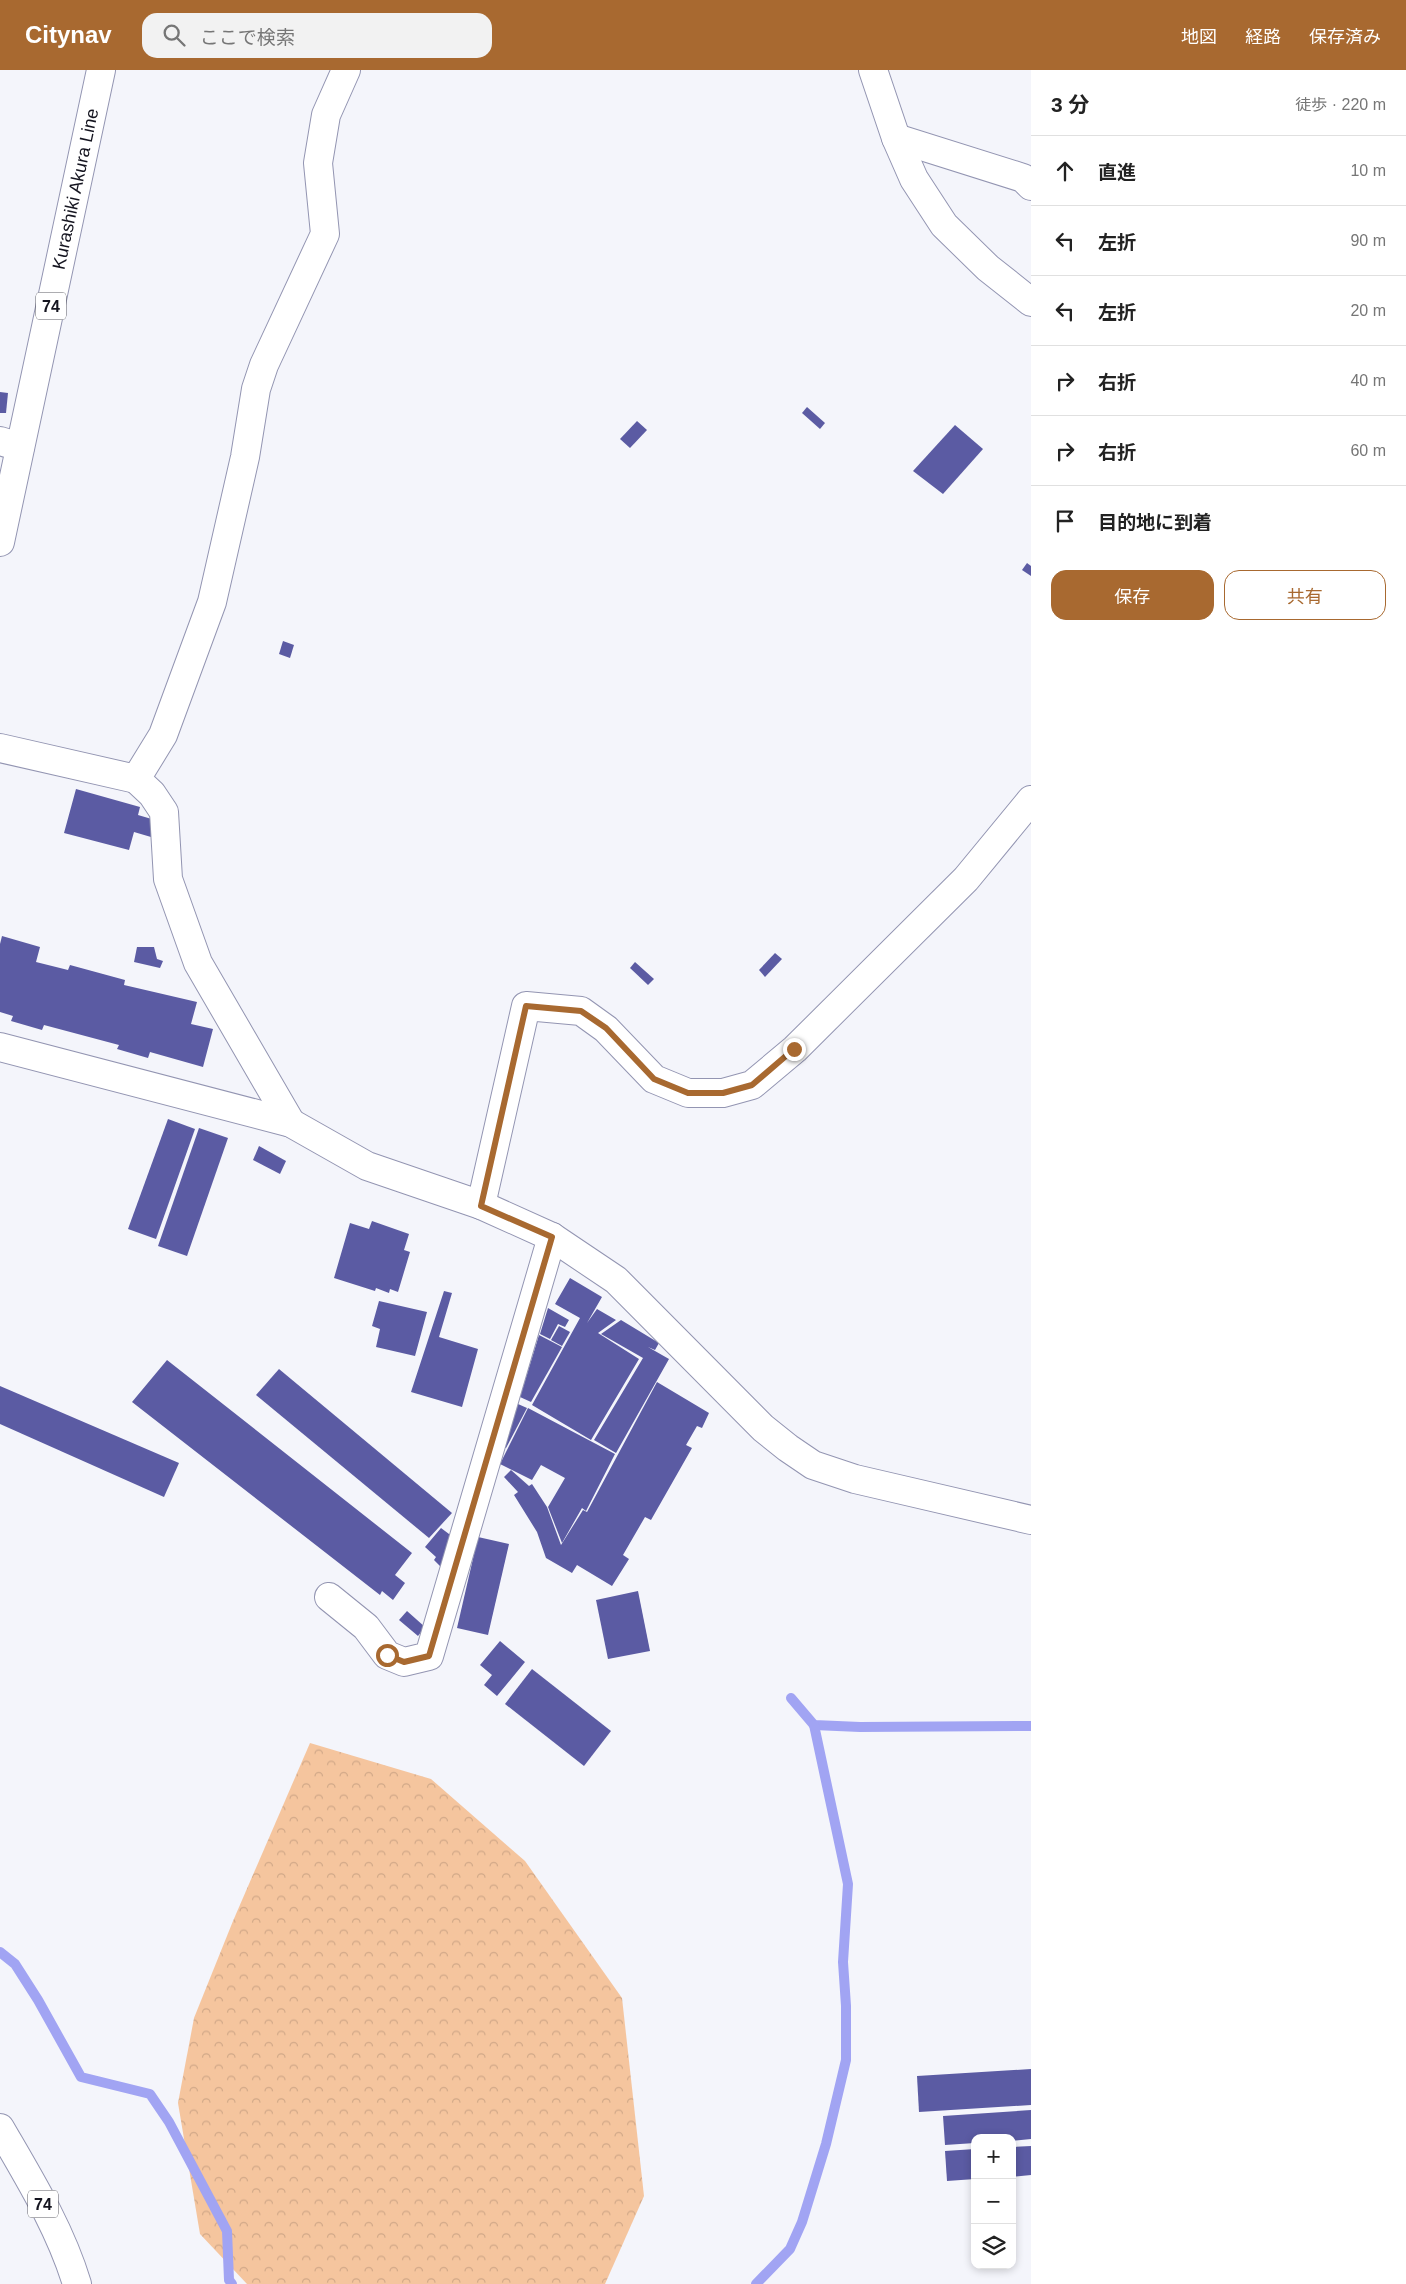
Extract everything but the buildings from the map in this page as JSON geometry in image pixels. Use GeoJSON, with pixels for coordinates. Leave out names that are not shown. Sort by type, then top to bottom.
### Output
{"type":"FeatureCollection","features":[{"type":"Feature","properties":{"kind":"street","name":"Kurashiki Akura Line"},"geometry":{"type":"LineString","coordinates":[[0,542],[10,444],[101,70]]}},
{"type":"Feature","properties":{"kind":"street"},"geometry":{"type":"LineString","coordinates":[[136,779],[163,735],[212,602],[245,457],[256,389],[264,365],[325,234],[318,163],[326,114],[346,70]]}},
{"type":"Feature","properties":{"kind":"street"},"geometry":{"type":"LineString","coordinates":[[874,70],[896,138],[914,179],[944,225],[988,268],[1031,302]]}},
{"type":"Feature","properties":{"kind":"street"},"geometry":{"type":"LineString","coordinates":[[896,138],[1023,178],[1031,186]]}},
{"type":"Feature","properties":{"kind":"street"},"geometry":{"type":"LineString","coordinates":[[0,748],[136,779],[152,794],[164,812],[168,879],[198,963],[292,1123]]}},
{"type":"Feature","properties":{"kind":"street"},"geometry":{"type":"LineString","coordinates":[[481,1206],[526,1006],[581,1011],[606,1028],[654,1079],[688,1093],[723,1093],[752,1085],[794,1049],[966,879],[1031,800]]}},
{"type":"Feature","properties":{"kind":"street"},"geometry":{"type":"LineString","coordinates":[[0,1047],[292,1123],[367,1166],[481,1206],[552,1237],[616,1280],[762,1428],[813,1465],[855,1479],[1031,1520]]}},
{"type":"Feature","properties":{"kind":"street"},"geometry":{"type":"LineString","coordinates":[[330,1598],[366,1627],[387,1655],[404,1662],[429,1656],[552,1237]]}},
{"type":"Feature","properties":{"kind":"street","name":"74"},"geometry":{"type":"LineString","coordinates":[[0,2128],[41,2200],[71,2263],[78,2284]]}},
{"type":"Feature","properties":{"kind":"green space"},"geometry":{"type":"Polygon","coordinates":[[[310,1743],[431,1779],[525,1861],[622,1998],[644,2196],[605,2284],[247,2284],[200,2234],[178,2103],[194,2018],[233,1921],[310,1743]]]}},
{"type":"Feature","properties":{"kind":"waterway"},"geometry":{"type":"LineString","coordinates":[[791,1698],[814,1725],[860,1727],[1031,1726]]}},
{"type":"Feature","properties":{"kind":"waterway"},"geometry":{"type":"LineString","coordinates":[[756,2284],[790,2249],[802,2222],[826,2144],[846,2060],[846,2006],[843,1962],[848,1884],[814,1725]]}},
{"type":"Feature","properties":{"kind":"waterway"},"geometry":{"type":"LineString","coordinates":[[0,1952],[15,1964],[38,2000],[81,2077],[150,2094],[169,2122],[227,2231],[229,2280],[232,2284]]}},
{"type":"Feature","properties":{"kind":"route"},"geometry":{"type":"LineString","coordinates":[[387,1655],[404,1662],[429,1656],[552,1237],[481,1206],[526,1006],[581,1011],[606,1028],[654,1079],[688,1093],[723,1093],[752,1085],[794,1049]]}}]}
